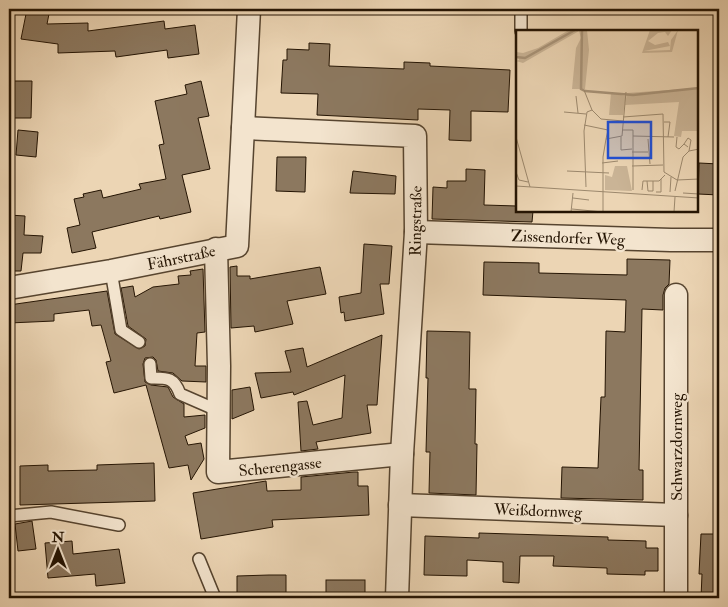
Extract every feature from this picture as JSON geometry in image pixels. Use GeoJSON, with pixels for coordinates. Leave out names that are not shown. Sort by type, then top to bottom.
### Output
{"type":"FeatureCollection","features":[{"type":"Feature","properties":{"kind":"street"},"geometry":{"type":"LineString","coordinates":[[243,128],[249,9]]}},
{"type":"Feature","properties":{"kind":"street","name":"Ringstraße"},"geometry":{"type":"LineString","coordinates":[[243,128],[415,136],[416,232],[402,454],[397,598]]}},
{"type":"Feature","properties":{"kind":"street","name":"Fährstraße"},"geometry":{"type":"LineString","coordinates":[[9,288],[111,271],[238,246],[243,128]]}},
{"type":"Feature","properties":{"kind":"street","name":"Zissendorfer Weg"},"geometry":{"type":"LineString","coordinates":[[416,232],[719,240]]}},
{"type":"Feature","properties":{"kind":"street","name":"Scherengasse"},"geometry":{"type":"LineString","coordinates":[[216,249],[219,366],[218,472],[402,454]]}},
{"type":"Feature","properties":{"kind":"street","name":"Schwarzdornweg"},"geometry":{"type":"LineString","coordinates":[[676,295],[676,598]]}},
{"type":"Feature","properties":{"kind":"street","name":"Weißdornweg"},"geometry":{"type":"LineString","coordinates":[[400,505],[676,515]]}},
{"type":"Feature","properties":{"kind":"lane"},"geometry":{"type":"LineString","coordinates":[[520,30],[521,9]]}},
{"type":"Feature","properties":{"kind":"lane"},"geometry":{"type":"LineString","coordinates":[[111,271],[121,330],[139,342]]}},
{"type":"Feature","properties":{"kind":"lane"},"geometry":{"type":"LineString","coordinates":[[150,364],[151,378],[168,378],[177,385],[180,394],[218,411]]}},
{"type":"Feature","properties":{"kind":"lane"},"geometry":{"type":"LineString","coordinates":[[9,516],[51,512],[119,524]]}},
{"type":"Feature","properties":{"kind":"lane"},"geometry":{"type":"LineString","coordinates":[[199,559],[215,598]]}},
{"type":"Feature","properties":{"kind":"building"},"geometry":{"type":"Polygon","coordinates":[[[27,9],[49,14],[47,24],[88,23],[88,31],[164,21],[165,29],[195,25],[199,54],[168,58],[167,50],[116,57],[115,51],[58,53],[58,44],[21,39],[27,9]]]}},
{"type":"Feature","properties":{"kind":"building"},"geometry":{"type":"Polygon","coordinates":[[[309,43],[330,44],[329,66],[404,69],[404,62],[430,63],[430,66],[510,70],[508,112],[471,111],[471,141],[449,140],[450,110],[418,109],[418,120],[317,115],[318,94],[281,93],[283,60],[287,60],[287,49],[309,50],[309,43]]]}},
{"type":"Feature","properties":{"kind":"building"},"geometry":{"type":"Polygon","coordinates":[[[9,81],[32,81],[31,118],[13,118],[13,112],[9,112],[9,81]]]}},
{"type":"Feature","properties":{"kind":"building"},"geometry":{"type":"Polygon","coordinates":[[[201,81],[209,116],[198,118],[210,169],[182,175],[191,212],[160,219],[159,216],[92,232],[96,248],[72,253],[67,228],[80,225],[74,199],[84,197],[83,194],[101,190],[103,198],[141,189],[139,184],[166,179],[159,145],[164,144],[155,101],[187,94],[185,85],[201,81]]]}},
{"type":"Feature","properties":{"kind":"building"},"geometry":{"type":"Polygon","coordinates":[[[18,130],[38,132],[36,157],[16,155],[18,130]]]}},
{"type":"Feature","properties":{"kind":"building"},"geometry":{"type":"Polygon","coordinates":[[[277,157],[306,157],[305,192],[276,191],[277,157]]]}},
{"type":"Feature","properties":{"kind":"building"},"geometry":{"type":"Polygon","coordinates":[[[699,163],[719,164],[719,195],[698,194],[699,163]]]}},
{"type":"Feature","properties":{"kind":"building"},"geometry":{"type":"Polygon","coordinates":[[[466,169],[485,170],[484,205],[516,206],[516,212],[533,212],[532,222],[432,219],[433,187],[447,188],[447,181],[466,181],[466,169]]]}},
{"type":"Feature","properties":{"kind":"building"},"geometry":{"type":"Polygon","coordinates":[[[353,171],[396,176],[395,194],[350,193],[353,171]]]}},
{"type":"Feature","properties":{"kind":"building"},"geometry":{"type":"Polygon","coordinates":[[[9,215],[25,216],[24,235],[43,236],[41,253],[23,253],[21,271],[9,271],[9,215]]]}},
{"type":"Feature","properties":{"kind":"building"},"geometry":{"type":"Polygon","coordinates":[[[364,244],[392,246],[389,284],[380,284],[384,314],[345,321],[344,312],[341,313],[339,297],[361,293],[364,244]]]}},
{"type":"Feature","properties":{"kind":"building"},"geometry":{"type":"Polygon","coordinates":[[[627,259],[670,260],[669,284],[665,288],[663,295],[663,310],[642,309],[639,470],[643,470],[643,500],[561,498],[562,467],[598,468],[601,397],[605,397],[606,331],[625,332],[626,300],[483,295],[484,262],[539,263],[539,273],[627,275],[627,259]]]}},
{"type":"Feature","properties":{"kind":"building"},"geometry":{"type":"Polygon","coordinates":[[[237,266],[237,276],[250,276],[250,279],[320,267],[326,294],[287,301],[293,324],[255,332],[254,326],[231,328],[230,267],[237,266]]]}},
{"type":"Feature","properties":{"kind":"building"},"geometry":{"type":"Polygon","coordinates":[[[203,269],[205,332],[197,333],[195,366],[206,366],[206,382],[182,381],[173,373],[158,371],[156,360],[153,357],[145,358],[143,364],[145,382],[151,385],[168,387],[173,397],[184,404],[184,417],[205,415],[205,428],[185,436],[188,445],[201,443],[204,459],[191,480],[188,465],[169,468],[146,385],[114,393],[106,362],[111,361],[101,325],[92,326],[89,310],[54,314],[54,321],[9,323],[9,305],[107,291],[115,334],[139,349],[145,346],[146,339],[128,326],[121,288],[133,286],[135,297],[153,287],[179,284],[178,276],[191,275],[190,271],[203,269]]]}},
{"type":"Feature","properties":{"kind":"building"},"geometry":{"type":"Polygon","coordinates":[[[427,331],[470,332],[469,389],[476,389],[476,495],[429,493],[430,452],[426,452],[427,331]]]}},
{"type":"Feature","properties":{"kind":"building"},"geometry":{"type":"Polygon","coordinates":[[[382,335],[377,405],[367,405],[371,433],[316,442],[318,449],[301,451],[298,402],[307,401],[313,425],[342,418],[345,375],[294,395],[293,392],[261,398],[255,373],[291,372],[285,351],[303,348],[307,367],[382,335]]]}},
{"type":"Feature","properties":{"kind":"building"},"geometry":{"type":"Polygon","coordinates":[[[250,387],[254,410],[232,419],[232,390],[250,387]]]}},
{"type":"Feature","properties":{"kind":"building"},"geometry":{"type":"Polygon","coordinates":[[[154,463],[155,501],[20,505],[20,466],[48,465],[48,471],[97,470],[97,465],[154,463]]]}},
{"type":"Feature","properties":{"kind":"building"},"geometry":{"type":"Polygon","coordinates":[[[358,472],[358,486],[368,486],[369,515],[272,520],[273,527],[201,539],[193,493],[266,481],[267,491],[301,490],[301,477],[358,472]]]}},
{"type":"Feature","properties":{"kind":"building"},"geometry":{"type":"Polygon","coordinates":[[[32,521],[36,549],[18,551],[15,524],[32,521]]]}},
{"type":"Feature","properties":{"kind":"building"},"geometry":{"type":"Polygon","coordinates":[[[479,533],[608,537],[608,540],[646,541],[646,548],[658,548],[658,571],[645,571],[645,575],[607,574],[607,568],[553,566],[554,556],[520,556],[519,583],[503,582],[503,562],[467,560],[467,576],[424,575],[425,536],[479,538],[479,533]]]}},
{"type":"Feature","properties":{"kind":"building"},"geometry":{"type":"Polygon","coordinates":[[[701,534],[719,534],[719,598],[701,598],[702,574],[699,574],[701,534]]]}},
{"type":"Feature","properties":{"kind":"building"},"geometry":{"type":"Polygon","coordinates":[[[72,541],[73,554],[119,549],[125,583],[96,586],[95,574],[48,578],[45,543],[72,541]]]}},
{"type":"Feature","properties":{"kind":"building"},"geometry":{"type":"Polygon","coordinates":[[[286,575],[286,598],[237,598],[237,576],[286,575]]]}},
{"type":"Feature","properties":{"kind":"building"},"geometry":{"type":"Polygon","coordinates":[[[326,580],[365,580],[365,598],[326,598],[326,580]]]}}]}
